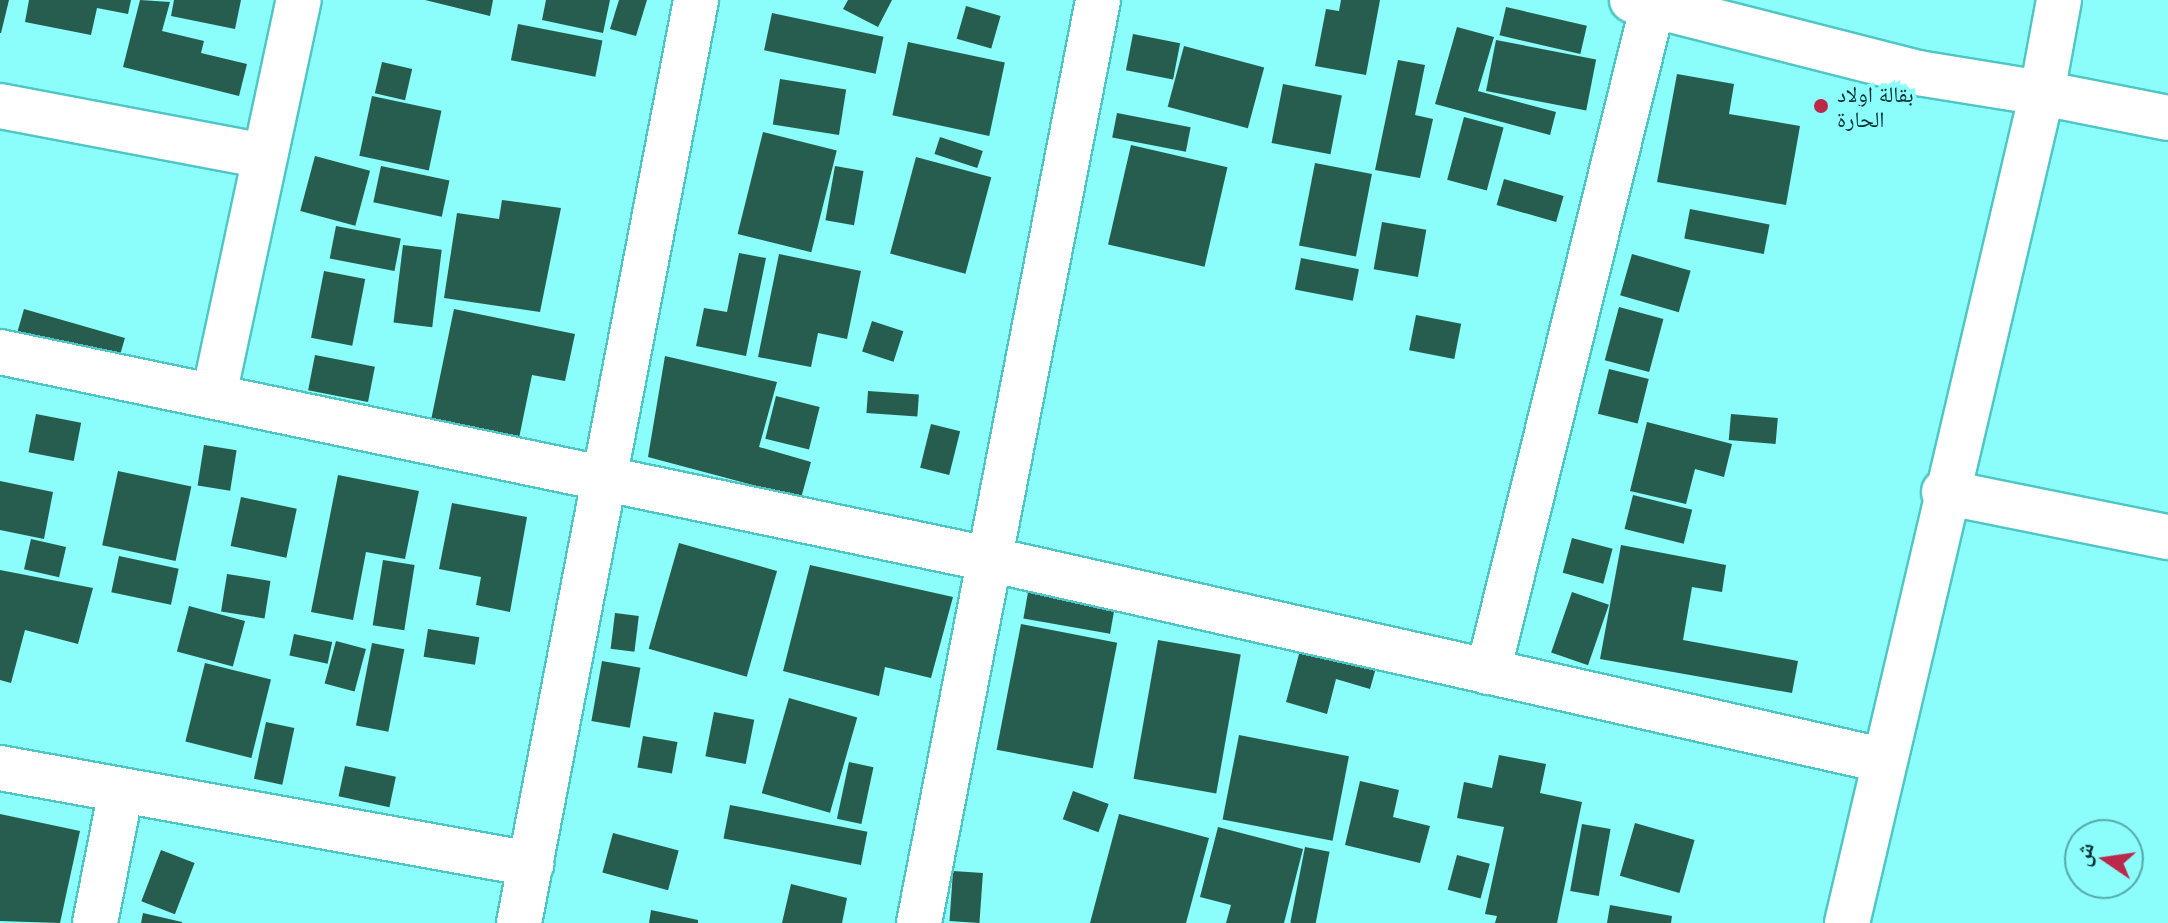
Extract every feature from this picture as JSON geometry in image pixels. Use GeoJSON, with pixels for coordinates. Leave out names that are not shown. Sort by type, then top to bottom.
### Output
{"type":"FeatureCollection","features":[{"type":"Feature","properties":{"kind":"street"},"geometry":{"type":"LineString","coordinates":[[214,395],[299,0]]}},
{"type":"Feature","properties":{"kind":"street"},"geometry":{"type":"LineString","coordinates":[[519,923],[696,0]]}},
{"type":"Feature","properties":{"kind":"street"},"geometry":{"type":"LineString","coordinates":[[919,923],[993,560],[1098,0]]}},
{"type":"Feature","properties":{"kind":"street"},"geometry":{"type":"LineString","coordinates":[[1847,923],[1944,492],[2042,93],[2059,0]]}},
{"type":"Feature","properties":{"kind":"street"},"geometry":{"type":"LineString","coordinates":[[1488,672],[1646,2],[1918,73],[2168,118]]}},
{"type":"Feature","properties":{"kind":"street"},"geometry":{"type":"LineString","coordinates":[[0,106],[264,156]]}},
{"type":"Feature","properties":{"kind":"street"},"geometry":{"type":"LineString","coordinates":[[0,352],[993,560],[1882,760]]}},
{"type":"Feature","properties":{"kind":"street"},"geometry":{"type":"LineString","coordinates":[[1944,492],[2168,537]]}},
{"type":"Feature","properties":{"kind":"street"},"geometry":{"type":"LineString","coordinates":[[0,768],[531,864]]}},
{"type":"Feature","properties":{"kind":"street"},"geometry":{"type":"LineString","coordinates":[[95,923],[121,791]]}},
{"type":"Feature","properties":{"kind":"building"},"geometry":{"type":"Polygon","coordinates":[[[0,0],[9,0],[1,33],[0,33],[0,0]]]}},
{"type":"Feature","properties":{"kind":"building"},"geometry":{"type":"Polygon","coordinates":[[[29,0],[131,0],[128,14],[97,8],[91,35],[25,22],[29,0]]]}},
{"type":"Feature","properties":{"kind":"building"},"geometry":{"type":"Polygon","coordinates":[[[140,0],[170,2],[162,31],[204,41],[201,53],[247,64],[239,96],[123,67],[140,0]]]}},
{"type":"Feature","properties":{"kind":"building"},"geometry":{"type":"Polygon","coordinates":[[[174,0],[241,0],[235,29],[171,16],[174,0]]]}},
{"type":"Feature","properties":{"kind":"building"},"geometry":{"type":"Polygon","coordinates":[[[425,0],[493,0],[490,16],[425,0]]]}},
{"type":"Feature","properties":{"kind":"building"},"geometry":{"type":"Polygon","coordinates":[[[546,0],[610,0],[603,33],[542,20],[546,0]]]}},
{"type":"Feature","properties":{"kind":"building"},"geometry":{"type":"Polygon","coordinates":[[[619,0],[647,0],[636,36],[610,29],[619,0]]]}},
{"type":"Feature","properties":{"kind":"building"},"geometry":{"type":"Polygon","coordinates":[[[848,0],[892,0],[878,27],[843,9],[848,0]]]}},
{"type":"Feature","properties":{"kind":"building"},"geometry":{"type":"Polygon","coordinates":[[[1341,0],[1380,0],[1366,75],[1315,66],[1326,9],[1339,11],[1341,0]]]}},
{"type":"Feature","properties":{"kind":"building"},"geometry":{"type":"Polygon","coordinates":[[[966,6],[1001,16],[991,49],[957,39],[966,6]]]}},
{"type":"Feature","properties":{"kind":"building"},"geometry":{"type":"Polygon","coordinates":[[[1506,7],[1587,26],[1580,54],[1499,35],[1506,7]]]}},
{"type":"Feature","properties":{"kind":"building"},"geometry":{"type":"Polygon","coordinates":[[[772,13],[884,37],[876,74],[764,50],[772,13]]]}},
{"type":"Feature","properties":{"kind":"building"},"geometry":{"type":"Polygon","coordinates":[[[518,24],[602,40],[595,77],[511,60],[518,24]]]}},
{"type":"Feature","properties":{"kind":"building"},"geometry":{"type":"Polygon","coordinates":[[[1457,27],[1494,37],[1478,91],[1556,112],[1550,135],[1435,104],[1457,27]]]}},
{"type":"Feature","properties":{"kind":"building"},"geometry":{"type":"Polygon","coordinates":[[[1133,34],[1180,43],[1173,79],[1126,70],[1133,34]]]}},
{"type":"Feature","properties":{"kind":"building"},"geometry":{"type":"Polygon","coordinates":[[[1496,40],[1596,59],[1586,111],[1486,91],[1496,40]]]}},
{"type":"Feature","properties":{"kind":"building"},"geometry":{"type":"Polygon","coordinates":[[[908,42],[1005,63],[989,136],[892,115],[908,42]]]}},
{"type":"Feature","properties":{"kind":"building"},"geometry":{"type":"Polygon","coordinates":[[[1184,46],[1264,67],[1248,128],[1168,107],[1184,46]]]}},
{"type":"Feature","properties":{"kind":"building"},"geometry":{"type":"Polygon","coordinates":[[[1398,60],[1425,65],[1415,115],[1433,119],[1420,178],[1375,170],[1398,60]]]}},
{"type":"Feature","properties":{"kind":"building"},"geometry":{"type":"Polygon","coordinates":[[[382,62],[412,69],[405,100],[375,93],[382,62]]]}},
{"type":"Feature","properties":{"kind":"building"},"geometry":{"type":"Polygon","coordinates":[[[1677,74],[1734,84],[1729,114],[1800,126],[1786,205],[1657,182],[1677,74]]]}},
{"type":"Feature","properties":{"kind":"building"},"geometry":{"type":"Polygon","coordinates":[[[780,79],[846,89],[839,135],[773,124],[780,79]]]}},
{"type":"Feature","properties":{"kind":"building"},"geometry":{"type":"Polygon","coordinates":[[[1283,84],[1342,95],[1330,154],[1272,143],[1283,84]]]}},
{"type":"Feature","properties":{"kind":"building"},"geometry":{"type":"Polygon","coordinates":[[[372,96],[441,111],[429,170],[359,156],[372,96]]]}},
{"type":"Feature","properties":{"kind":"building"},"geometry":{"type":"Polygon","coordinates":[[[1117,113],[1191,127],[1186,152],[1112,138],[1117,113]]]}},
{"type":"Feature","properties":{"kind":"building"},"geometry":{"type":"Polygon","coordinates":[[[1464,117],[1504,128],[1487,190],[1447,180],[1464,117]]]}},
{"type":"Feature","properties":{"kind":"building"},"geometry":{"type":"Polygon","coordinates":[[[763,132],[837,150],[811,252],[738,234],[763,132]]]}},
{"type":"Feature","properties":{"kind":"building"},"geometry":{"type":"Polygon","coordinates":[[[940,137],[983,151],[977,168],[934,154],[940,137]]]}},
{"type":"Feature","properties":{"kind":"building"},"geometry":{"type":"Polygon","coordinates":[[[1131,145],[1227,167],[1205,267],[1108,244],[1131,145]]]}},
{"type":"Feature","properties":{"kind":"building"},"geometry":{"type":"Polygon","coordinates":[[[315,156],[370,171],[355,226],[300,211],[315,156]]]}},
{"type":"Feature","properties":{"kind":"building"},"geometry":{"type":"Polygon","coordinates":[[[916,157],[991,177],[965,274],[890,254],[916,157]]]}},
{"type":"Feature","properties":{"kind":"building"},"geometry":{"type":"Polygon","coordinates":[[[1315,163],[1372,174],[1356,257],[1299,245],[1315,163]]]}},
{"type":"Feature","properties":{"kind":"building"},"geometry":{"type":"Polygon","coordinates":[[[381,166],[449,181],[442,217],[373,202],[381,166]]]}},
{"type":"Feature","properties":{"kind":"building"},"geometry":{"type":"Polygon","coordinates":[[[835,166],[864,171],[854,225],[825,220],[835,166]]]}},
{"type":"Feature","properties":{"kind":"building"},"geometry":{"type":"Polygon","coordinates":[[[1504,179],[1564,196],[1556,222],[1497,205],[1504,179]]]}},
{"type":"Feature","properties":{"kind":"building"},"geometry":{"type":"Polygon","coordinates":[[[502,200],[561,208],[540,312],[444,298],[457,213],[499,219],[502,200]]]}},
{"type":"Feature","properties":{"kind":"building"},"geometry":{"type":"Polygon","coordinates":[[[1690,209],[1770,224],[1764,254],[1684,238],[1690,209]]]}},
{"type":"Feature","properties":{"kind":"building"},"geometry":{"type":"Polygon","coordinates":[[[1382,222],[1426,230],[1418,277],[1374,269],[1382,222]]]}},
{"type":"Feature","properties":{"kind":"building"},"geometry":{"type":"Polygon","coordinates":[[[336,226],[401,239],[394,271],[330,258],[336,226]]]}},
{"type":"Feature","properties":{"kind":"building"},"geometry":{"type":"Polygon","coordinates":[[[403,245],[442,250],[432,327],[393,322],[403,245]]]}},
{"type":"Feature","properties":{"kind":"building"},"geometry":{"type":"Polygon","coordinates":[[[739,253],[766,258],[746,356],[696,346],[704,308],[727,312],[739,253]]]}},
{"type":"Feature","properties":{"kind":"building"},"geometry":{"type":"Polygon","coordinates":[[[779,254],[861,271],[847,339],[818,333],[811,367],[758,357],[779,254]]]}},
{"type":"Feature","properties":{"kind":"building"},"geometry":{"type":"Polygon","coordinates":[[[1632,254],[1691,271],[1679,312],[1620,295],[1632,254]]]}},
{"type":"Feature","properties":{"kind":"building"},"geometry":{"type":"Polygon","coordinates":[[[1301,258],[1359,269],[1353,301],[1295,289],[1301,258]]]}},
{"type":"Feature","properties":{"kind":"building"},"geometry":{"type":"Polygon","coordinates":[[[324,271],[365,279],[352,346],[311,338],[324,271]]]}},
{"type":"Feature","properties":{"kind":"building"},"geometry":{"type":"Polygon","coordinates":[[[1619,307],[1663,319],[1649,372],[1605,360],[1619,307]]]}},
{"type":"Feature","properties":{"kind":"building"},"geometry":{"type":"Polygon","coordinates":[[[24,309],[125,338],[118,363],[17,334],[24,309]]]}},
{"type":"Feature","properties":{"kind":"building"},"geometry":{"type":"Polygon","coordinates":[[[454,309],[575,334],[565,381],[532,375],[518,443],[430,425],[454,309]]]}},
{"type":"Feature","properties":{"kind":"building"},"geometry":{"type":"Polygon","coordinates":[[[1416,315],[1461,324],[1454,359],[1409,350],[1416,315]]]}},
{"type":"Feature","properties":{"kind":"building"},"geometry":{"type":"Polygon","coordinates":[[[872,321],[903,331],[893,362],[862,351],[872,321]]]}},
{"type":"Feature","properties":{"kind":"building"},"geometry":{"type":"Polygon","coordinates":[[[315,355],[375,367],[368,402],[308,390],[315,355]]]}},
{"type":"Feature","properties":{"kind":"building"},"geometry":{"type":"Polygon","coordinates":[[[665,356],[777,382],[759,447],[811,462],[801,498],[648,457],[665,356]]]}},
{"type":"Feature","properties":{"kind":"building"},"geometry":{"type":"Polygon","coordinates":[[[1609,369],[1649,379],[1638,424],[1598,414],[1609,369]]]}},
{"type":"Feature","properties":{"kind":"building"},"geometry":{"type":"Polygon","coordinates":[[[868,391],[919,395],[917,417],[866,413],[868,391]]]}},
{"type":"Feature","properties":{"kind":"building"},"geometry":{"type":"Polygon","coordinates":[[[776,396],[820,407],[809,450],[765,439],[776,396]]]}},
{"type":"Feature","properties":{"kind":"building"},"geometry":{"type":"Polygon","coordinates":[[[36,414],[81,423],[74,461],[29,452],[36,414]]]}},
{"type":"Feature","properties":{"kind":"building"},"geometry":{"type":"Polygon","coordinates":[[[1731,414],[1778,418],[1776,444],[1729,440],[1731,414]]]}},
{"type":"Feature","properties":{"kind":"building"},"geometry":{"type":"Polygon","coordinates":[[[1647,422],[1732,444],[1724,477],[1695,469],[1686,504],[1630,491],[1647,422]]]}},
{"type":"Feature","properties":{"kind":"building"},"geometry":{"type":"Polygon","coordinates":[[[931,424],[960,431],[949,475],[920,468],[931,424]]]}},
{"type":"Feature","properties":{"kind":"building"},"geometry":{"type":"Polygon","coordinates":[[[204,445],[237,450],[230,491],[198,485],[204,445]]]}},
{"type":"Feature","properties":{"kind":"building"},"geometry":{"type":"Polygon","coordinates":[[[118,471],[191,487],[176,561],[102,545],[118,471]]]}},
{"type":"Feature","properties":{"kind":"building"},"geometry":{"type":"Polygon","coordinates":[[[338,475],[419,491],[405,559],[366,552],[353,620],[311,612],[338,475]]]}},
{"type":"Feature","properties":{"kind":"building"},"geometry":{"type":"Polygon","coordinates":[[[0,481],[53,492],[44,539],[0,530],[0,481]]]}},
{"type":"Feature","properties":{"kind":"building"},"geometry":{"type":"Polygon","coordinates":[[[1633,495],[1692,510],[1684,544],[1625,529],[1633,495]]]}},
{"type":"Feature","properties":{"kind":"building"},"geometry":{"type":"Polygon","coordinates":[[[241,497],[297,509],[286,558],[231,546],[241,497]]]}},
{"type":"Feature","properties":{"kind":"building"},"geometry":{"type":"Polygon","coordinates":[[[452,503],[527,517],[510,612],[476,605],[481,577],[439,569],[452,503]]]}},
{"type":"Feature","properties":{"kind":"building"},"geometry":{"type":"Polygon","coordinates":[[[1572,538],[1613,549],[1603,584],[1563,573],[1572,538]]]}},
{"type":"Feature","properties":{"kind":"building"},"geometry":{"type":"Polygon","coordinates":[[[31,539],[66,547],[59,577],[24,569],[31,539]]]}},
{"type":"Feature","properties":{"kind":"building"},"geometry":{"type":"Polygon","coordinates":[[[679,543],[777,571],[747,677],[649,649],[679,543]]]}},
{"type":"Feature","properties":{"kind":"building"},"geometry":{"type":"Polygon","coordinates":[[[1621,545],[1726,565],[1722,592],[1692,587],[1683,640],[1798,661],[1792,693],[1600,659],[1621,545]]]}},
{"type":"Feature","properties":{"kind":"building"},"geometry":{"type":"Polygon","coordinates":[[[119,556],[179,569],[171,605],[111,592],[119,556]]]}},
{"type":"Feature","properties":{"kind":"building"},"geometry":{"type":"Polygon","coordinates":[[[383,560],[415,565],[404,630],[373,625],[383,560]]]}},
{"type":"Feature","properties":{"kind":"building"},"geometry":{"type":"Polygon","coordinates":[[[810,565],[953,597],[931,678],[885,667],[879,696],[783,671],[810,565]]]}},
{"type":"Feature","properties":{"kind":"building"},"geometry":{"type":"Polygon","coordinates":[[[0,570],[93,588],[78,644],[25,630],[11,683],[0,680],[0,570]]]}},
{"type":"Feature","properties":{"kind":"building"},"geometry":{"type":"Polygon","coordinates":[[[227,574],[270,581],[265,618],[221,612],[227,574]]]}},
{"type":"Feature","properties":{"kind":"building"},"geometry":{"type":"Polygon","coordinates":[[[1030,581],[1117,596],[1110,634],[1023,618],[1030,581]]]}},
{"type":"Feature","properties":{"kind":"building"},"geometry":{"type":"Polygon","coordinates":[[[1572,592],[1609,605],[1588,665],[1551,653],[1572,592]]]}},
{"type":"Feature","properties":{"kind":"building"},"geometry":{"type":"Polygon","coordinates":[[[189,606],[245,621],[233,666],[177,651],[189,606]]]}},
{"type":"Feature","properties":{"kind":"building"},"geometry":{"type":"Polygon","coordinates":[[[615,613],[639,616],[634,652],[611,649],[615,613]]]}},
{"type":"Feature","properties":{"kind":"building"},"geometry":{"type":"Polygon","coordinates":[[[1308,621],[1383,643],[1370,689],[1336,679],[1327,714],[1286,702],[1308,621]]]}},
{"type":"Feature","properties":{"kind":"building"},"geometry":{"type":"Polygon","coordinates":[[[1021,624],[1117,643],[1093,768],[997,750],[1021,624]]]}},
{"type":"Feature","properties":{"kind":"building"},"geometry":{"type":"Polygon","coordinates":[[[428,629],[479,637],[475,665],[424,657],[428,629]]]}},
{"type":"Feature","properties":{"kind":"building"},"geometry":{"type":"Polygon","coordinates":[[[294,634],[332,642],[328,664],[289,656],[294,634]]]}},
{"type":"Feature","properties":{"kind":"building"},"geometry":{"type":"Polygon","coordinates":[[[1158,640],[1241,655],[1216,793],[1134,779],[1158,640]]]}},
{"type":"Feature","properties":{"kind":"building"},"geometry":{"type":"Polygon","coordinates":[[[336,641],[366,649],[355,692],[325,684],[336,641]]]}},
{"type":"Feature","properties":{"kind":"building"},"geometry":{"type":"Polygon","coordinates":[[[372,643],[404,649],[388,732],[356,725],[372,643]]]}},
{"type":"Feature","properties":{"kind":"building"},"geometry":{"type":"Polygon","coordinates":[[[602,661],[640,668],[630,728],[591,721],[602,661]]]}},
{"type":"Feature","properties":{"kind":"building"},"geometry":{"type":"Polygon","coordinates":[[[205,663],[271,679],[251,758],[185,742],[205,663]]]}},
{"type":"Feature","properties":{"kind":"building"},"geometry":{"type":"Polygon","coordinates":[[[789,698],[857,718],[830,813],[762,793],[789,698]]]}},
{"type":"Feature","properties":{"kind":"building"},"geometry":{"type":"Polygon","coordinates":[[[714,712],[754,720],[746,764],[705,756],[714,712]]]}},
{"type":"Feature","properties":{"kind":"building"},"geometry":{"type":"Polygon","coordinates":[[[266,722],[294,728],[282,785],[254,779],[266,722]]]}},
{"type":"Feature","properties":{"kind":"building"},"geometry":{"type":"Polygon","coordinates":[[[1239,735],[1349,756],[1333,841],[1223,819],[1239,735]]]}},
{"type":"Feature","properties":{"kind":"building"},"geometry":{"type":"Polygon","coordinates":[[[643,736],[677,742],[672,774],[637,768],[643,736]]]}},
{"type":"Feature","properties":{"kind":"building"},"geometry":{"type":"Polygon","coordinates":[[[1499,755],[1546,764],[1540,793],[1582,802],[1557,923],[1495,923],[1497,916],[1485,914],[1504,827],[1457,818],[1464,782],[1492,788],[1499,755]]]}},
{"type":"Feature","properties":{"kind":"building"},"geometry":{"type":"Polygon","coordinates":[[[849,762],[873,767],[861,824],[837,819],[849,762]]]}},
{"type":"Feature","properties":{"kind":"building"},"geometry":{"type":"Polygon","coordinates":[[[345,766],[396,777],[389,807],[339,796],[345,766]]]}},
{"type":"Feature","properties":{"kind":"building"},"geometry":{"type":"Polygon","coordinates":[[[1360,781],[1399,790],[1393,817],[1430,826],[1420,863],[1345,845],[1360,781]]]}},
{"type":"Feature","properties":{"kind":"building"},"geometry":{"type":"Polygon","coordinates":[[[1073,791],[1109,804],[1098,832],[1063,819],[1073,791]]]}},
{"type":"Feature","properties":{"kind":"building"},"geometry":{"type":"Polygon","coordinates":[[[730,805],[867,832],[861,865],[724,838],[730,805]]]}},
{"type":"Feature","properties":{"kind":"building"},"geometry":{"type":"Polygon","coordinates":[[[0,814],[80,831],[60,923],[0,921],[0,814]]]}},
{"type":"Feature","properties":{"kind":"building"},"geometry":{"type":"Polygon","coordinates":[[[1119,814],[1209,838],[1186,923],[1090,923],[1119,814]]]}},
{"type":"Feature","properties":{"kind":"building"},"geometry":{"type":"Polygon","coordinates":[[[1635,823],[1695,840],[1679,893],[1620,876],[1635,823]]]}},
{"type":"Feature","properties":{"kind":"building"},"geometry":{"type":"Polygon","coordinates":[[[1582,824],[1611,829],[1599,896],[1570,891],[1582,824]]]}},
{"type":"Feature","properties":{"kind":"building"},"geometry":{"type":"Polygon","coordinates":[[[1218,827],[1303,849],[1284,923],[1226,923],[1231,905],[1200,897],[1218,827]]]}},
{"type":"Feature","properties":{"kind":"building"},"geometry":{"type":"Polygon","coordinates":[[[613,833],[679,851],[668,890],[602,873],[613,833]]]}},
{"type":"Feature","properties":{"kind":"building"},"geometry":{"type":"Polygon","coordinates":[[[1305,847],[1330,852],[1316,923],[1290,923],[1305,847]]]}},
{"type":"Feature","properties":{"kind":"building"},"geometry":{"type":"Polygon","coordinates":[[[161,850],[195,863],[175,914],[141,901],[161,850]]]}},
{"type":"Feature","properties":{"kind":"building"},"geometry":{"type":"Polygon","coordinates":[[[1457,855],[1490,864],[1481,899],[1448,890],[1457,855]]]}},
{"type":"Feature","properties":{"kind":"building"},"geometry":{"type":"Polygon","coordinates":[[[953,871],[983,873],[979,923],[950,921],[953,871]]]}},
{"type":"Feature","properties":{"kind":"building"},"geometry":{"type":"Polygon","coordinates":[[[791,884],[847,898],[842,923],[782,923],[791,884]]]}},
{"type":"Feature","properties":{"kind":"building"},"geometry":{"type":"Polygon","coordinates":[[[1610,905],[1672,916],[1671,923],[1607,923],[1610,905]]]}},
{"type":"Feature","properties":{"kind":"building"},"geometry":{"type":"Polygon","coordinates":[[[651,910],[698,920],[698,923],[649,923],[651,910]]]}},
{"type":"Feature","properties":{"kind":"building"},"geometry":{"type":"Polygon","coordinates":[[[143,913],[182,922],[182,923],[141,923],[143,913]]]}},
{"type":"Feature","properties":{"kind":"place","name":"بقالة اولاد الحارة"},"geometry":{"type":"Point","coordinates":[1821,106]}}]}
